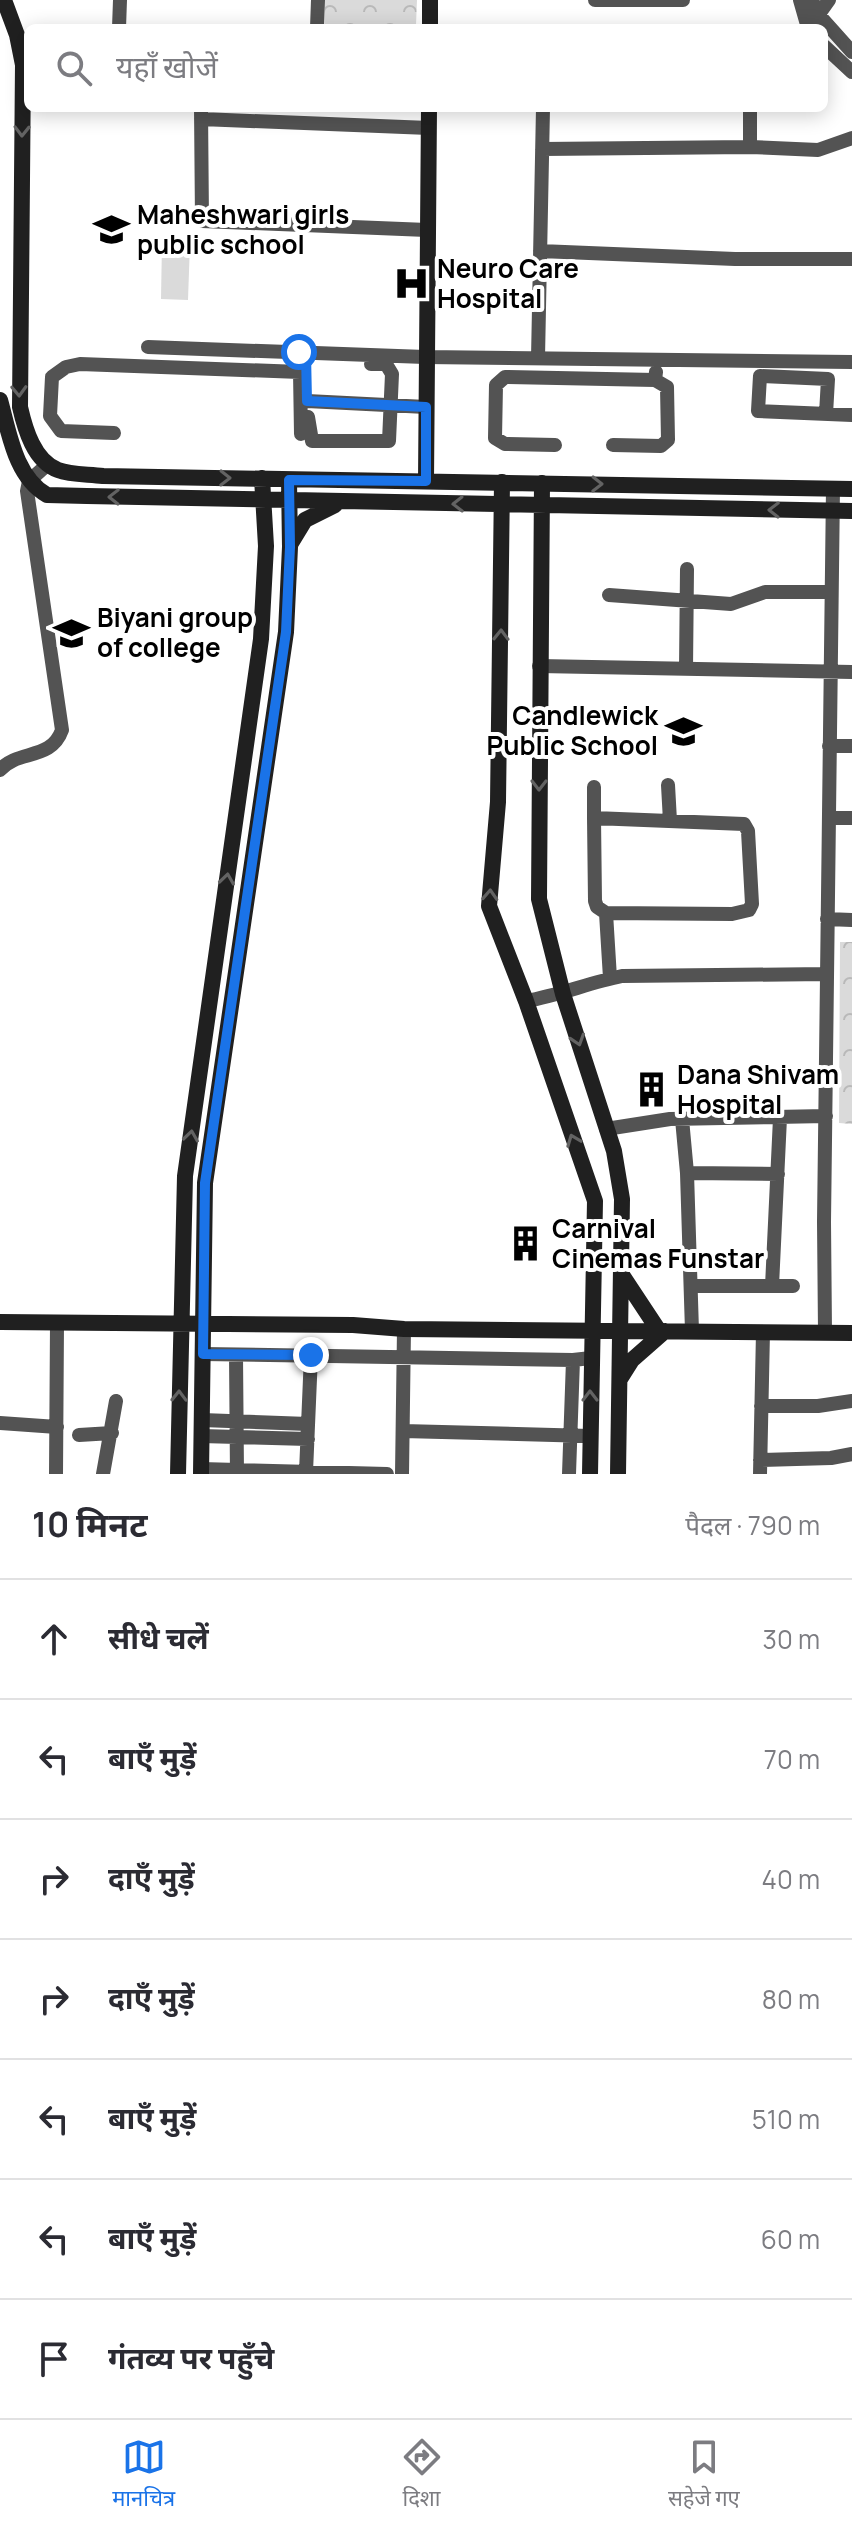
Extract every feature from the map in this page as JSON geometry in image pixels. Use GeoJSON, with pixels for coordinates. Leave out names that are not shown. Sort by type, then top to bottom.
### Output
{"type":"FeatureCollection","features":[{"type":"Feature","properties":{"kind":"street"},"geometry":{"type":"LineString","coordinates":[[4,0],[17,35],[23,65],[20,407],[30,441],[48,464],[59,471],[103,476],[852,489]]}},
{"type":"Feature","properties":{"kind":"street"},"geometry":{"type":"LineString","coordinates":[[119,24],[120,0]]}},
{"type":"Feature","properties":{"kind":"street"},"geometry":{"type":"LineString","coordinates":[[317,24],[318,0]]}},
{"type":"Feature","properties":{"kind":"street"},"geometry":{"type":"LineString","coordinates":[[430,0],[430,24]]}},
{"type":"Feature","properties":{"kind":"street"},"geometry":{"type":"LineString","coordinates":[[595,0],[683,0]]}},
{"type":"Feature","properties":{"kind":"street"},"geometry":{"type":"LineString","coordinates":[[800,0],[807,24]]}},
{"type":"Feature","properties":{"kind":"street"},"geometry":{"type":"LineString","coordinates":[[829,0],[814,7],[852,52]]}},
{"type":"Feature","properties":{"kind":"street"},"geometry":{"type":"LineString","coordinates":[[828,50],[852,72]]}},
{"type":"Feature","properties":{"kind":"street"},"geometry":{"type":"LineString","coordinates":[[426,481],[429,112]]}},
{"type":"Feature","properties":{"kind":"street"},"geometry":{"type":"LineString","coordinates":[[538,358],[543,112]]}},
{"type":"Feature","properties":{"kind":"street"},"geometry":{"type":"LineString","coordinates":[[750,112],[750,147]]}},
{"type":"Feature","properties":{"kind":"street"},"geometry":{"type":"LineString","coordinates":[[427,230],[202,221],[201,113],[429,128]]}},
{"type":"Feature","properties":{"kind":"street"},"geometry":{"type":"LineString","coordinates":[[542,149],[750,147],[818,150],[852,138]]}},
{"type":"Feature","properties":{"kind":"street"},"geometry":{"type":"LineString","coordinates":[[540,251],[735,259],[852,259]]}},
{"type":"Feature","properties":{"kind":"street"},"geometry":{"type":"LineString","coordinates":[[148,347],[227,350],[303,360],[386,364],[392,374],[389,441],[316,441],[311,438],[303,360]]}},
{"type":"Feature","properties":{"kind":"street"},"geometry":{"type":"LineString","coordinates":[[227,350],[231,371]]}},
{"type":"Feature","properties":{"kind":"street"},"geometry":{"type":"LineString","coordinates":[[114,433],[61,431],[50,416],[52,377],[66,367],[80,364],[231,371],[303,360],[425,357],[852,362]]}},
{"type":"Feature","properties":{"kind":"street"},"geometry":{"type":"LineString","coordinates":[[301,434],[303,360]]}},
{"type":"Feature","properties":{"kind":"street"},"geometry":{"type":"LineString","coordinates":[[655,380],[656,360]]}},
{"type":"Feature","properties":{"kind":"street"},"geometry":{"type":"LineString","coordinates":[[826,414],[828,379],[760,376],[758,411],[826,414],[852,415]]}},
{"type":"Feature","properties":{"kind":"street"},"geometry":{"type":"LineString","coordinates":[[555,445],[505,444],[495,438],[496,385],[500,380],[505,377],[655,380],[667,387],[668,440],[661,446],[613,445]]}},
{"type":"Feature","properties":{"kind":"street"},"geometry":{"type":"LineString","coordinates":[[0,400],[6,447],[29,481],[47,495],[852,511]]}},
{"type":"Feature","properties":{"kind":"street"},"geometry":{"type":"LineString","coordinates":[[307,401],[426,407]]}},
{"type":"Feature","properties":{"kind":"street"},"geometry":{"type":"LineString","coordinates":[[6,447],[30,441]]}},
{"type":"Feature","properties":{"kind":"street"},"geometry":{"type":"LineString","coordinates":[[0,769],[5,764],[46,750],[58,742],[62,730],[29,509],[29,481],[48,464]]}},
{"type":"Feature","properties":{"kind":"street"},"geometry":{"type":"LineString","coordinates":[[178,1473],[185,1176],[261,639],[266,546],[262,478]]}},
{"type":"Feature","properties":{"kind":"street"},"geometry":{"type":"LineString","coordinates":[[289,480],[286,632],[205,1183],[201,1471],[387,1474]]}},
{"type":"Feature","properties":{"kind":"street"},"geometry":{"type":"LineString","coordinates":[[502,482],[498,802],[489,906],[526,1001],[595,1201],[591,1331],[582,1359],[569,1474]]}},
{"type":"Feature","properties":{"kind":"street"},"geometry":{"type":"LineString","coordinates":[[542,483],[539,899],[563,994],[614,1151],[622,1199],[618,1474]]}},
{"type":"Feature","properties":{"kind":"street"},"geometry":{"type":"LineString","coordinates":[[825,1332],[833,488]]}},
{"type":"Feature","properties":{"kind":"street"},"geometry":{"type":"LineString","coordinates":[[238,500],[258,526],[266,546]]}},
{"type":"Feature","properties":{"kind":"street"},"geometry":{"type":"LineString","coordinates":[[290,547],[305,520],[340,503]]}},
{"type":"Feature","properties":{"kind":"street"},"geometry":{"type":"LineString","coordinates":[[686,669],[687,569]]}},
{"type":"Feature","properties":{"kind":"street"},"geometry":{"type":"LineString","coordinates":[[609,595],[731,604],[765,592],[831,592]]}},
{"type":"Feature","properties":{"kind":"street"},"geometry":{"type":"LineString","coordinates":[[539,666],[852,672]]}},
{"type":"Feature","properties":{"kind":"street"},"geometry":{"type":"LineString","coordinates":[[829,746],[852,746]]}},
{"type":"Feature","properties":{"kind":"street"},"geometry":{"type":"LineString","coordinates":[[668,785],[670,821]]}},
{"type":"Feature","properties":{"kind":"street"},"geometry":{"type":"LineString","coordinates":[[594,787],[594,818],[595,901],[597,907],[606,913],[732,914],[749,910],[752,904],[748,831],[744,824],[594,818]]}},
{"type":"Feature","properties":{"kind":"street"},"geometry":{"type":"LineString","coordinates":[[830,818],[852,818]]}},
{"type":"Feature","properties":{"kind":"street"},"geometry":{"type":"LineString","coordinates":[[606,913],[610,978]]}},
{"type":"Feature","properties":{"kind":"street"},"geometry":{"type":"LineString","coordinates":[[827,919],[852,920]]}},
{"type":"Feature","properties":{"kind":"street"},"geometry":{"type":"LineString","coordinates":[[526,1001],[563,994],[622,976],[827,974]]}},
{"type":"Feature","properties":{"kind":"street"},"geometry":{"type":"LineString","coordinates":[[606,1129],[682,1119],[826,1116]]}},
{"type":"Feature","properties":{"kind":"street"},"geometry":{"type":"LineString","coordinates":[[772,1286],[780,1118]]}},
{"type":"Feature","properties":{"kind":"street"},"geometry":{"type":"LineString","coordinates":[[682,1119],[687,1173],[692,1331]]}},
{"type":"Feature","properties":{"kind":"street"},"geometry":{"type":"LineString","coordinates":[[687,1173],[778,1174]]}},
{"type":"Feature","properties":{"kind":"street"},"geometry":{"type":"LineString","coordinates":[[621,1274],[630,1292],[662,1331]]}},
{"type":"Feature","properties":{"kind":"street"},"geometry":{"type":"LineString","coordinates":[[691,1286],[793,1286]]}},
{"type":"Feature","properties":{"kind":"street"},"geometry":{"type":"LineString","coordinates":[[0,1322],[852,1333]]}},
{"type":"Feature","properties":{"kind":"street"},"geometry":{"type":"LineString","coordinates":[[56,1474],[57,1324]]}},
{"type":"Feature","properties":{"kind":"street"},"geometry":{"type":"LineString","coordinates":[[402,1474],[404,1329]]}},
{"type":"Feature","properties":{"kind":"street"},"geometry":{"type":"LineString","coordinates":[[619,1381],[632,1360],[662,1331]]}},
{"type":"Feature","properties":{"kind":"street"},"geometry":{"type":"LineString","coordinates":[[763,1332],[760,1467],[852,1454]]}},
{"type":"Feature","properties":{"kind":"street"},"geometry":{"type":"LineString","coordinates":[[203,1354],[582,1359]]}},
{"type":"Feature","properties":{"kind":"street"},"geometry":{"type":"LineString","coordinates":[[236,1355],[237,1472]]}},
{"type":"Feature","properties":{"kind":"street"},"geometry":{"type":"LineString","coordinates":[[306,1472],[311,1355]]}},
{"type":"Feature","properties":{"kind":"street"},"geometry":{"type":"LineString","coordinates":[[582,1359],[590,1436],[590,1474]]}},
{"type":"Feature","properties":{"kind":"street"},"geometry":{"type":"LineString","coordinates":[[103,1474],[116,1401]]}},
{"type":"Feature","properties":{"kind":"street"},"geometry":{"type":"LineString","coordinates":[[761,1406],[832,1405],[852,1401]]}},
{"type":"Feature","properties":{"kind":"street"},"geometry":{"type":"LineString","coordinates":[[202,1428],[237,1421],[308,1432]]}},
{"type":"Feature","properties":{"kind":"street"},"geometry":{"type":"LineString","coordinates":[[0,1423],[57,1427]]}},
{"type":"Feature","properties":{"kind":"street"},"geometry":{"type":"LineString","coordinates":[[202,1428],[237,1437],[308,1432]]}},
{"type":"Feature","properties":{"kind":"street"},"geometry":{"type":"LineString","coordinates":[[403,1431],[590,1436]]}},
{"type":"Feature","properties":{"kind":"street"},"geometry":{"type":"LineString","coordinates":[[79,1435],[112,1433]]}},
{"type":"Feature","properties":{"kind":"green space"},"geometry":{"type":"Polygon","coordinates":[[[325,0],[417,0],[416,24],[325,24],[325,0]]]}},
{"type":"Feature","properties":{"kind":"green space"},"geometry":{"type":"Polygon","coordinates":[[[162,243],[190,243],[188,300],[161,299],[162,243]]]}},
{"type":"Feature","properties":{"kind":"green space"},"geometry":{"type":"Polygon","coordinates":[[[840,942],[852,942],[852,1124],[839,1123],[840,942]]]}},
{"type":"Feature","properties":{"kind":"place","name":"Maheshwari girls public school"},"geometry":{"type":"Point","coordinates":[111,230]}},
{"type":"Feature","properties":{"kind":"place","name":"Neuro Care Hospital"},"geometry":{"type":"Point","coordinates":[411,284]}},
{"type":"Feature","properties":{"kind":"place","name":"Biyani group of college"},"geometry":{"type":"Point","coordinates":[71,633]}},
{"type":"Feature","properties":{"kind":"place","name":"Candlewick Public School"},"geometry":{"type":"Point","coordinates":[684,731]}},
{"type":"Feature","properties":{"kind":"place","name":"Dana Shivam Hospital"},"geometry":{"type":"Point","coordinates":[651,1090]}},
{"type":"Feature","properties":{"kind":"place","name":"Carnival Cinemas Funstar"},"geometry":{"type":"Point","coordinates":[526,1244]}},
{"type":"Feature","properties":{"kind":"route"},"geometry":{"type":"LineString","coordinates":[[299,352],[306,353],[307,401],[426,407],[426,481],[289,480],[286,632],[205,1183],[203,1354],[311,1355]]}}]}
